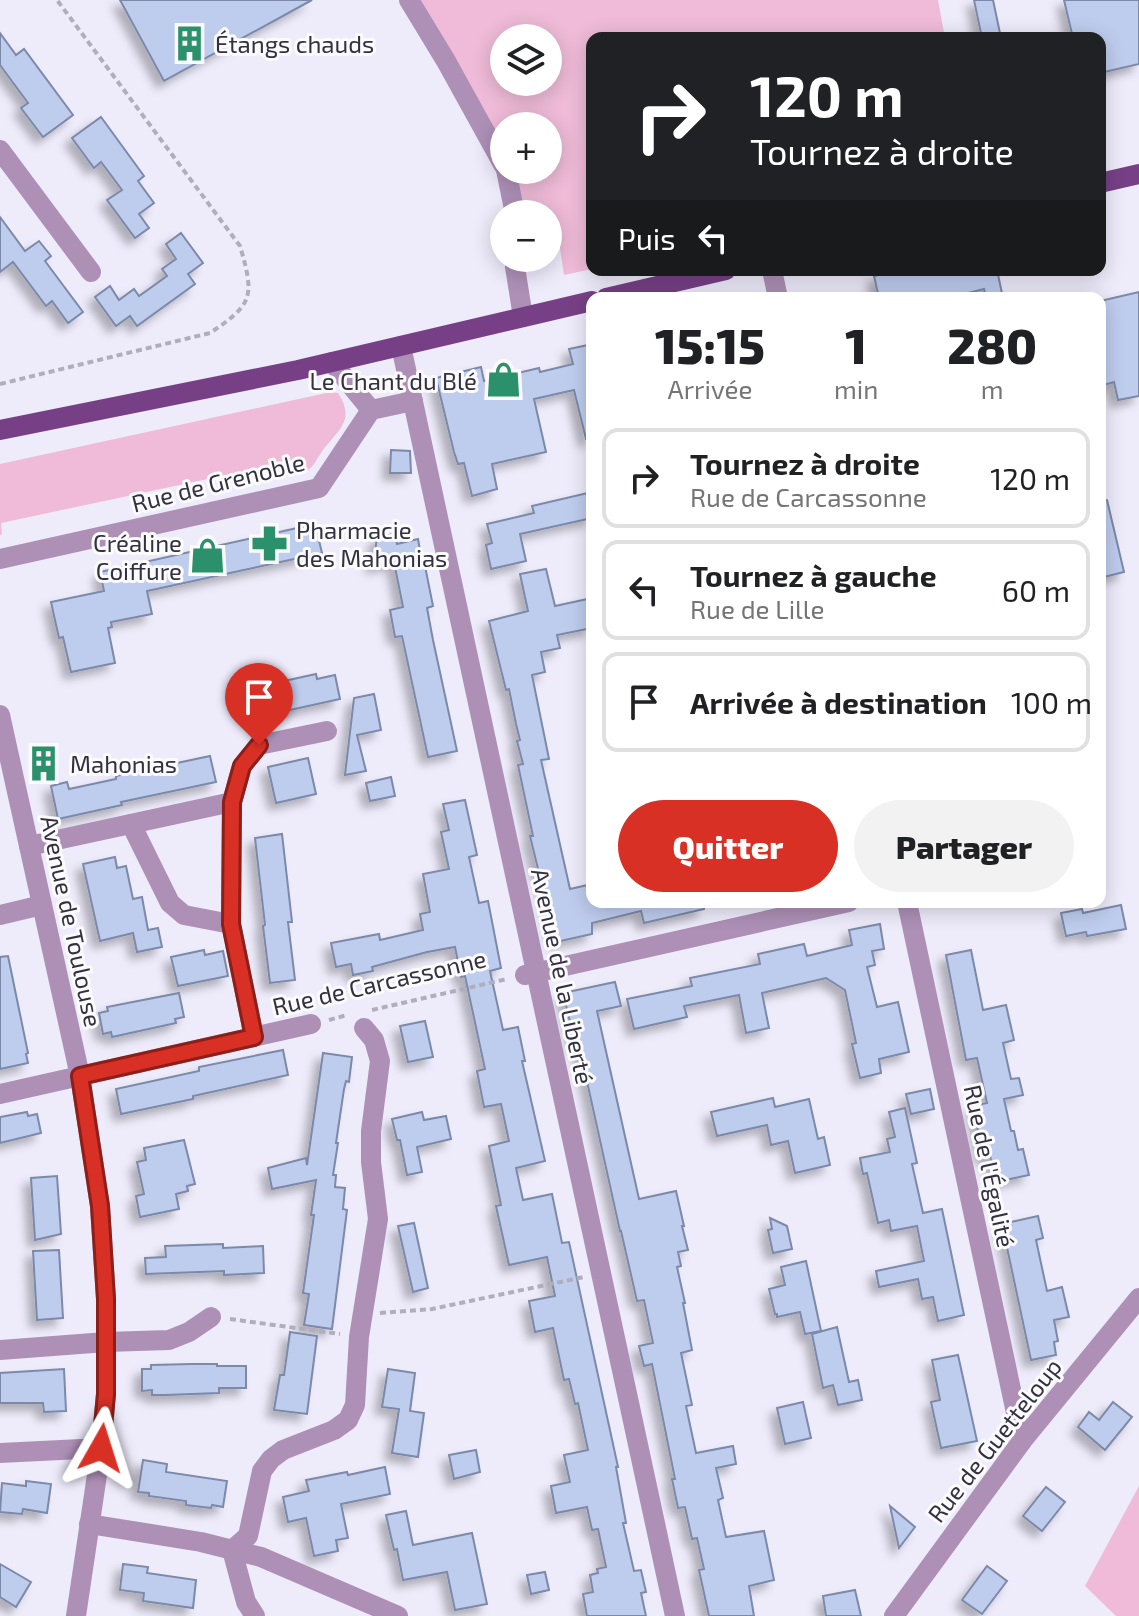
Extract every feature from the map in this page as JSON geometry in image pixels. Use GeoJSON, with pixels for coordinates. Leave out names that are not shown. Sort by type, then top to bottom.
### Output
{"type":"FeatureCollection","features":[{"type":"Feature","properties":{"kind":"main road"},"geometry":{"type":"LineString","coordinates":[[1106,182],[1139,174]]}},
{"type":"Feature","properties":{"kind":"main road"},"geometry":{"type":"LineString","coordinates":[[632,292],[700,276]]}},
{"type":"Feature","properties":{"kind":"main road"},"geometry":{"type":"LineString","coordinates":[[0,430],[332,362],[586,302]]}},
{"type":"Feature","properties":{"kind":"street"},"geometry":{"type":"LineString","coordinates":[[409,0],[490,141]]}},
{"type":"Feature","properties":{"kind":"street"},"geometry":{"type":"LineString","coordinates":[[0,150],[91,272]]}},
{"type":"Feature","properties":{"kind":"street"},"geometry":{"type":"LineString","coordinates":[[516,272],[523,317]]}},
{"type":"Feature","properties":{"kind":"street","name":"Avenue de la Liberté"},"geometry":{"type":"LineString","coordinates":[[401,346],[530,974],[601,1274],[675,1616]]}},
{"type":"Feature","properties":{"kind":"street"},"geometry":{"type":"LineString","coordinates":[[332,362],[371,410],[413,401]]}},
{"type":"Feature","properties":{"kind":"street","name":"Rue de Grenoble"},"geometry":{"type":"LineString","coordinates":[[0,559],[319,488],[371,410]]}},
{"type":"Feature","properties":{"kind":"street","name":"Avenue de Toulouse"},"geometry":{"type":"LineString","coordinates":[[0,715],[8,790],[29,846],[80,1076],[100,1206],[106,1299],[106,1394],[76,1616]]}},
{"type":"Feature","properties":{"kind":"street"},"geometry":{"type":"LineString","coordinates":[[254,1037],[231,924],[232,802],[242,766],[259,745],[327,731]]}},
{"type":"Feature","properties":{"kind":"street"},"geometry":{"type":"LineString","coordinates":[[29,846],[232,802]]}},
{"type":"Feature","properties":{"kind":"street"},"geometry":{"type":"LineString","coordinates":[[131,824],[170,903],[184,915],[231,924]]}},
{"type":"Feature","properties":{"kind":"street"},"geometry":{"type":"LineString","coordinates":[[0,915],[42,905]]}},
{"type":"Feature","properties":{"kind":"street"},"geometry":{"type":"LineString","coordinates":[[530,974],[822,908]]}},
{"type":"Feature","properties":{"kind":"street","name":"Rue de l'Égalité"},"geometry":{"type":"LineString","coordinates":[[908,908],[1022,1441]]}},
{"type":"Feature","properties":{"kind":"street"},"geometry":{"type":"LineString","coordinates":[[232,1550],[248,1536],[262,1471],[271,1459],[283,1450],[334,1430],[348,1420],[355,1405],[359,1337],[378,1219],[371,1162],[371,1131],[380,1061],[362,1017]]}},
{"type":"Feature","properties":{"kind":"street","name":"Rue de Carcassonne"},"geometry":{"type":"LineString","coordinates":[[0,1094],[311,1024]]}},
{"type":"Feature","properties":{"kind":"street","name":"Rue de Guetteloup"},"geometry":{"type":"LineString","coordinates":[[894,1616],[1022,1441],[1139,1298]]}},
{"type":"Feature","properties":{"kind":"street"},"geometry":{"type":"LineString","coordinates":[[0,1350],[169,1340],[189,1332],[211,1317]]}},
{"type":"Feature","properties":{"kind":"street"},"geometry":{"type":"LineString","coordinates":[[0,1453],[101,1448]]}},
{"type":"Feature","properties":{"kind":"street"},"geometry":{"type":"LineString","coordinates":[[89,1524],[201,1542],[269,1560],[398,1616]]}},
{"type":"Feature","properties":{"kind":"street"},"geometry":{"type":"LineString","coordinates":[[232,1550],[246,1602],[255,1616]]}},
{"type":"Feature","properties":{"kind":"path"},"geometry":{"type":"LineString","coordinates":[[0,384],[210,333],[234,317],[247,302],[249,276],[240,246],[57,0]]}},
{"type":"Feature","properties":{"kind":"path","name":"Rue de Carcassonne"},"geometry":{"type":"LineString","coordinates":[[311,1024],[362,1017],[530,974]]}},
{"type":"Feature","properties":{"kind":"path"},"geometry":{"type":"LineString","coordinates":[[362,1314],[432,1309],[601,1274]]}},
{"type":"Feature","properties":{"kind":"path"},"geometry":{"type":"LineString","coordinates":[[211,1317],[359,1337]]}},
{"type":"Feature","properties":{"kind":"shaded area"},"geometry":{"type":"Polygon","coordinates":[[[412,0],[938,0],[944,32],[586,32],[586,270],[564,275],[562,200],[522,200],[512,184],[562,184],[562,112],[490,112],[490,148],[412,0]]]}},
{"type":"Feature","properties":{"kind":"shaded area"},"geometry":{"type":"Polygon","coordinates":[[[331,392],[338,393],[345,419],[307,471],[286,476],[286,466],[273,465],[1,523],[0,535],[0,464],[331,392]]]}},
{"type":"Feature","properties":{"kind":"shaded area"},"geometry":{"type":"Polygon","coordinates":[[[1139,1486],[1139,1616],[1116,1616],[1085,1586],[1139,1486]]]}},
{"type":"Feature","properties":{"kind":"building","name":"Étangs chauds"},"geometry":{"type":"Polygon","coordinates":[[[120,0],[312,0],[164,81],[120,0]]]}},
{"type":"Feature","properties":{"kind":"building"},"geometry":{"type":"Polygon","coordinates":[[[974,0],[993,0],[1000,32],[981,32],[974,0]]]}},
{"type":"Feature","properties":{"kind":"building"},"geometry":{"type":"Polygon","coordinates":[[[1064,0],[1139,0],[1139,64],[1106,72],[1106,32],[1072,32],[1064,0]]]}},
{"type":"Feature","properties":{"kind":"building"},"geometry":{"type":"Polygon","coordinates":[[[0,33],[16,55],[24,49],[73,115],[43,137],[21,108],[28,103],[0,65],[0,33]]]}},
{"type":"Feature","properties":{"kind":"building"},"geometry":{"type":"Polygon","coordinates":[[[101,117],[144,176],[138,181],[154,203],[139,214],[149,228],[135,238],[107,200],[122,190],[101,162],[94,168],[72,138],[101,117]]]}},
{"type":"Feature","properties":{"kind":"building"},"geometry":{"type":"Polygon","coordinates":[[[0,217],[25,251],[39,241],[51,256],[45,261],[83,312],[68,323],[52,301],[46,306],[13,262],[0,272],[0,217]]]}},
{"type":"Feature","properties":{"kind":"building"},"geometry":{"type":"Polygon","coordinates":[[[181,233],[203,263],[188,274],[195,284],[137,326],[130,316],[116,326],[95,297],[110,286],[119,300],[134,289],[139,296],[167,276],[162,269],[176,259],[166,244],[181,233]]]}},
{"type":"Feature","properties":{"kind":"building"},"geometry":{"type":"Polygon","coordinates":[[[874,276],[998,276],[1002,292],[985,292],[984,289],[972,292],[878,292],[874,276]]]}},
{"type":"Feature","properties":{"kind":"building"},"geometry":{"type":"Polygon","coordinates":[[[1139,292],[1139,396],[1118,400],[1114,382],[1106,384],[1106,300],[1139,292]]]}},
{"type":"Feature","properties":{"kind":"building"},"geometry":{"type":"Polygon","coordinates":[[[586,345],[586,439],[574,390],[534,399],[546,452],[492,464],[497,489],[472,496],[464,463],[458,464],[454,452],[436,378],[481,367],[484,381],[539,368],[540,372],[573,364],[569,349],[586,345]]]}},
{"type":"Feature","properties":{"kind":"building"},"geometry":{"type":"Polygon","coordinates":[[[391,450],[410,451],[411,473],[390,473],[391,450]]]}},
{"type":"Feature","properties":{"kind":"building"},"geometry":{"type":"Polygon","coordinates":[[[586,493],[586,519],[520,534],[526,561],[491,569],[486,545],[492,543],[487,524],[534,513],[532,506],[586,493]]]}},
{"type":"Feature","properties":{"kind":"building"},"geometry":{"type":"Polygon","coordinates":[[[1106,500],[1124,572],[1106,576],[1106,500]]]}},
{"type":"Feature","properties":{"kind":"building"},"geometry":{"type":"Polygon","coordinates":[[[315,524],[322,553],[147,591],[152,614],[111,622],[112,627],[108,628],[115,663],[71,672],[51,602],[104,591],[100,572],[315,524]]]}},
{"type":"Feature","properties":{"kind":"building"},"geometry":{"type":"Polygon","coordinates":[[[395,534],[397,544],[418,539],[423,556],[433,606],[427,608],[457,751],[428,757],[402,636],[395,637],[390,610],[403,607],[394,562],[373,566],[377,537],[395,534]]]}},
{"type":"Feature","properties":{"kind":"building"},"geometry":{"type":"Polygon","coordinates":[[[546,569],[555,606],[586,599],[586,629],[557,635],[560,648],[541,652],[545,672],[532,675],[549,759],[541,760],[570,889],[586,885],[586,908],[704,909],[644,923],[641,911],[592,923],[592,934],[556,942],[530,836],[533,836],[518,765],[523,764],[517,741],[520,740],[489,621],[528,611],[520,574],[546,569]]]}},
{"type":"Feature","properties":{"kind":"building"},"geometry":{"type":"Polygon","coordinates":[[[316,674],[317,679],[335,675],[340,699],[258,717],[257,712],[248,714],[244,695],[253,693],[252,688],[316,674]]]}},
{"type":"Feature","properties":{"kind":"building"},"geometry":{"type":"Polygon","coordinates":[[[374,694],[381,730],[357,735],[366,771],[345,775],[354,698],[374,694]]]}},
{"type":"Feature","properties":{"kind":"building"},"geometry":{"type":"Polygon","coordinates":[[[210,756],[216,782],[58,819],[51,786],[67,782],[69,789],[210,756]]]}},
{"type":"Feature","properties":{"kind":"building"},"geometry":{"type":"Polygon","coordinates":[[[308,758],[316,794],[276,803],[268,767],[308,758]]]}},
{"type":"Feature","properties":{"kind":"building"},"geometry":{"type":"Polygon","coordinates":[[[391,777],[395,796],[370,801],[366,783],[391,777]]]}},
{"type":"Feature","properties":{"kind":"building"},"geometry":{"type":"Polygon","coordinates":[[[465,800],[477,855],[469,857],[479,903],[488,901],[501,968],[490,971],[503,1030],[518,1027],[525,1061],[522,1061],[545,1161],[516,1168],[523,1200],[552,1194],[562,1243],[569,1242],[618,1467],[626,1523],[623,1523],[634,1571],[641,1570],[646,1592],[641,1593],[646,1616],[587,1616],[583,1594],[593,1592],[590,1575],[606,1567],[598,1529],[592,1530],[587,1507],[556,1513],[551,1486],[570,1482],[564,1455],[588,1450],[578,1403],[575,1404],[569,1379],[564,1380],[553,1328],[535,1332],[529,1301],[555,1296],[547,1257],[509,1265],[496,1206],[501,1205],[489,1146],[509,1141],[501,1104],[484,1107],[477,1071],[485,1069],[465,976],[461,977],[455,947],[372,967],[373,971],[353,975],[351,964],[336,967],[331,943],[379,934],[380,940],[423,930],[420,914],[430,912],[423,874],[449,869],[441,832],[449,830],[443,804],[465,800]]]}},
{"type":"Feature","properties":{"kind":"building"},"geometry":{"type":"Polygon","coordinates":[[[282,834],[295,980],[270,983],[255,838],[282,834]]]}},
{"type":"Feature","properties":{"kind":"building"},"geometry":{"type":"Polygon","coordinates":[[[115,857],[117,868],[126,866],[133,899],[142,897],[148,930],[158,928],[162,947],[137,952],[133,933],[100,941],[83,864],[115,857]]]}},
{"type":"Feature","properties":{"kind":"building"},"geometry":{"type":"Polygon","coordinates":[[[1121,905],[1126,929],[1087,936],[1086,932],[1066,936],[1061,913],[1082,909],[1083,913],[1121,905]]]}},
{"type":"Feature","properties":{"kind":"building"},"geometry":{"type":"Polygon","coordinates":[[[880,924],[884,949],[872,951],[875,965],[867,967],[877,1007],[898,1002],[909,1052],[879,1059],[881,1073],[860,1078],[845,990],[826,978],[762,993],[769,1028],[746,1033],[739,995],[684,1006],[687,1017],[634,1029],[627,999],[692,986],[690,978],[760,964],[758,954],[804,944],[807,956],[852,945],[849,930],[880,924]]]}},
{"type":"Feature","properties":{"kind":"building"},"geometry":{"type":"Polygon","coordinates":[[[204,950],[205,955],[223,951],[228,976],[178,986],[171,957],[204,950]]]}},
{"type":"Feature","properties":{"kind":"building"},"geometry":{"type":"Polygon","coordinates":[[[971,950],[983,1010],[1006,1005],[1014,1040],[1003,1043],[1011,1079],[1019,1078],[1023,1095],[1004,1099],[1011,1131],[1014,1131],[1018,1150],[1023,1149],[1029,1175],[996,1182],[990,1156],[983,1158],[973,1106],[987,1103],[977,1058],[966,1060],[946,955],[971,950]]]}},
{"type":"Feature","properties":{"kind":"building"},"geometry":{"type":"Polygon","coordinates":[[[8,956],[28,1063],[0,1069],[0,957],[8,956]]]}},
{"type":"Feature","properties":{"kind":"building"},"geometry":{"type":"Polygon","coordinates":[[[615,982],[621,1006],[597,1011],[639,1199],[676,1191],[684,1226],[688,1250],[678,1252],[681,1266],[677,1267],[692,1350],[681,1353],[692,1405],[686,1406],[696,1453],[733,1446],[736,1464],[716,1468],[723,1498],[718,1500],[726,1537],[764,1531],[774,1580],[749,1586],[754,1616],[709,1616],[699,1570],[704,1569],[697,1538],[692,1539],[685,1507],[678,1508],[652,1364],[644,1366],[639,1346],[653,1343],[644,1300],[637,1301],[579,1045],[576,1046],[563,993],[615,982]]]}},
{"type":"Feature","properties":{"kind":"building"},"geometry":{"type":"Polygon","coordinates":[[[179,993],[184,1017],[175,1019],[176,1023],[112,1037],[111,1032],[103,1034],[99,1013],[108,1011],[107,1007],[179,993]]]}},
{"type":"Feature","properties":{"kind":"building"},"geometry":{"type":"Polygon","coordinates":[[[425,1021],[433,1057],[408,1062],[400,1026],[425,1021]]]}},
{"type":"Feature","properties":{"kind":"building"},"geometry":{"type":"Polygon","coordinates":[[[283,1050],[288,1075],[121,1114],[116,1089],[199,1071],[199,1067],[283,1050]]]}},
{"type":"Feature","properties":{"kind":"building"},"geometry":{"type":"Polygon","coordinates":[[[323,1053],[352,1057],[349,1082],[346,1081],[344,1089],[333,1175],[336,1175],[335,1187],[345,1188],[343,1209],[347,1210],[332,1329],[304,1325],[309,1294],[303,1293],[316,1180],[272,1189],[268,1168],[306,1158],[307,1165],[323,1053]]]}},
{"type":"Feature","properties":{"kind":"building"},"geometry":{"type":"Polygon","coordinates":[[[930,1089],[934,1109],[911,1114],[906,1094],[930,1089]]]}},
{"type":"Feature","properties":{"kind":"building"},"geometry":{"type":"Polygon","coordinates":[[[773,1098],[775,1107],[809,1099],[818,1139],[824,1137],[830,1165],[795,1173],[788,1141],[771,1145],[767,1125],[717,1136],[711,1112],[773,1098]]]}},
{"type":"Feature","properties":{"kind":"building"},"geometry":{"type":"Polygon","coordinates":[[[905,1108],[917,1163],[912,1164],[923,1213],[942,1209],[964,1315],[938,1321],[933,1297],[922,1299],[918,1279],[879,1287],[876,1271],[924,1261],[917,1226],[891,1231],[889,1220],[878,1223],[867,1173],[863,1174],[860,1158],[890,1152],[887,1139],[895,1137],[889,1112],[905,1108]]]}},
{"type":"Feature","properties":{"kind":"building"},"geometry":{"type":"Polygon","coordinates":[[[27,1112],[28,1116],[37,1114],[41,1133],[0,1143],[0,1117],[27,1112]]]}},
{"type":"Feature","properties":{"kind":"building"},"geometry":{"type":"Polygon","coordinates":[[[422,1112],[424,1120],[446,1116],[451,1139],[417,1147],[422,1172],[407,1175],[392,1119],[422,1112]]]}},
{"type":"Feature","properties":{"kind":"building"},"geometry":{"type":"Polygon","coordinates":[[[184,1140],[195,1184],[187,1186],[188,1191],[176,1194],[179,1209],[140,1217],[136,1196],[144,1194],[137,1162],[146,1160],[144,1148],[184,1140]]]}},
{"type":"Feature","properties":{"kind":"building"},"geometry":{"type":"Polygon","coordinates":[[[57,1176],[61,1234],[35,1240],[31,1178],[57,1176]]]}},
{"type":"Feature","properties":{"kind":"building"},"geometry":{"type":"Polygon","coordinates":[[[1038,1216],[1043,1238],[1036,1240],[1047,1291],[1062,1287],[1069,1317],[1054,1320],[1058,1341],[1054,1342],[1056,1355],[1031,1360],[1002,1224],[1038,1216]]]}},
{"type":"Feature","properties":{"kind":"building"},"geometry":{"type":"Polygon","coordinates":[[[770,1218],[787,1226],[792,1249],[773,1253],[768,1230],[772,1229],[770,1218]]]}},
{"type":"Feature","properties":{"kind":"building"},"geometry":{"type":"Polygon","coordinates":[[[414,1223],[428,1288],[413,1292],[398,1226],[414,1223]]]}},
{"type":"Feature","properties":{"kind":"building"},"geometry":{"type":"Polygon","coordinates":[[[223,1244],[223,1248],[263,1246],[264,1273],[146,1274],[145,1258],[166,1257],[165,1246],[223,1244]]]}},
{"type":"Feature","properties":{"kind":"building"},"geometry":{"type":"Polygon","coordinates":[[[59,1250],[63,1318],[37,1320],[33,1251],[59,1250]]]}},
{"type":"Feature","properties":{"kind":"building"},"geometry":{"type":"Polygon","coordinates":[[[806,1261],[821,1331],[805,1334],[800,1312],[777,1317],[769,1289],[785,1285],[781,1267],[806,1261]]]}},
{"type":"Feature","properties":{"kind":"building"},"geometry":{"type":"Polygon","coordinates":[[[837,1327],[849,1382],[858,1380],[862,1400],[838,1405],[833,1385],[823,1388],[812,1334],[837,1327]]]}},
{"type":"Feature","properties":{"kind":"building"},"geometry":{"type":"Polygon","coordinates":[[[290,1332],[317,1336],[307,1414],[274,1410],[280,1375],[284,1375],[290,1332]]]}},
{"type":"Feature","properties":{"kind":"building"},"geometry":{"type":"Polygon","coordinates":[[[958,1355],[977,1441],[941,1448],[931,1402],[940,1400],[932,1360],[958,1355]]]}},
{"type":"Feature","properties":{"kind":"building"},"geometry":{"type":"Polygon","coordinates":[[[151,1365],[246,1366],[246,1388],[219,1388],[219,1393],[165,1395],[152,1395],[152,1390],[142,1391],[142,1369],[151,1369],[151,1365]]]}},
{"type":"Feature","properties":{"kind":"building"},"geometry":{"type":"Polygon","coordinates":[[[64,1369],[66,1411],[44,1412],[43,1403],[0,1403],[0,1373],[64,1369]]]}},
{"type":"Feature","properties":{"kind":"building"},"geometry":{"type":"Polygon","coordinates":[[[388,1369],[415,1373],[410,1411],[424,1413],[418,1457],[392,1453],[399,1409],[382,1407],[388,1369]]]}},
{"type":"Feature","properties":{"kind":"building"},"geometry":{"type":"Polygon","coordinates":[[[803,1402],[811,1438],[785,1444],[777,1408],[803,1402]]]}},
{"type":"Feature","properties":{"kind":"building"},"geometry":{"type":"Polygon","coordinates":[[[1113,1402],[1132,1417],[1105,1450],[1078,1427],[1089,1412],[1099,1420],[1113,1402]]]}},
{"type":"Feature","properties":{"kind":"building"},"geometry":{"type":"Polygon","coordinates":[[[476,1450],[480,1472],[454,1479],[449,1455],[476,1450]]]}},
{"type":"Feature","properties":{"kind":"building"},"geometry":{"type":"Polygon","coordinates":[[[143,1460],[167,1464],[166,1472],[227,1481],[223,1507],[186,1505],[186,1501],[138,1492],[143,1460]]]}},
{"type":"Feature","properties":{"kind":"building"},"geometry":{"type":"Polygon","coordinates":[[[385,1467],[390,1494],[341,1504],[348,1538],[336,1540],[338,1551],[314,1556],[306,1518],[288,1522],[283,1497],[309,1491],[306,1480],[385,1467]]]}},
{"type":"Feature","properties":{"kind":"building"},"geometry":{"type":"Polygon","coordinates":[[[26,1481],[51,1484],[47,1513],[23,1509],[22,1514],[0,1512],[2,1483],[26,1486],[26,1481]]]}},
{"type":"Feature","properties":{"kind":"building"},"geometry":{"type":"Polygon","coordinates":[[[1046,1487],[1065,1502],[1042,1531],[1023,1516],[1046,1487]]]}},
{"type":"Feature","properties":{"kind":"building"},"geometry":{"type":"Polygon","coordinates":[[[890,1506],[915,1527],[899,1548],[890,1506]]]}},
{"type":"Feature","properties":{"kind":"building"},"geometry":{"type":"Polygon","coordinates":[[[406,1511],[413,1545],[472,1533],[487,1604],[455,1610],[447,1572],[403,1580],[386,1515],[406,1511]]]}},
{"type":"Feature","properties":{"kind":"building"},"geometry":{"type":"Polygon","coordinates":[[[0,1564],[31,1582],[16,1607],[0,1597],[0,1564]]]}},
{"type":"Feature","properties":{"kind":"building"},"geometry":{"type":"Polygon","coordinates":[[[123,1564],[148,1567],[147,1573],[196,1580],[193,1608],[143,1601],[144,1593],[120,1590],[123,1564]]]}},
{"type":"Feature","properties":{"kind":"building"},"geometry":{"type":"Polygon","coordinates":[[[987,1566],[1007,1581],[982,1614],[962,1600],[987,1566]]]}},
{"type":"Feature","properties":{"kind":"building"},"geometry":{"type":"Polygon","coordinates":[[[545,1572],[549,1590],[531,1594],[527,1575],[545,1572]]]}},
{"type":"Feature","properties":{"kind":"building"},"geometry":{"type":"Polygon","coordinates":[[[855,1590],[861,1616],[826,1616],[823,1596],[855,1590]]]}},
{"type":"Feature","properties":{"kind":"place","name":"Étangs chauds"},"geometry":{"type":"Point","coordinates":[189,43]}},
{"type":"Feature","properties":{"kind":"place","name":"Le Chant du Blé"},"geometry":{"type":"Point","coordinates":[503,380]}},
{"type":"Feature","properties":{"kind":"place","name":"Pharmacie des Mahonias"},"geometry":{"type":"Point","coordinates":[270,543]}},
{"type":"Feature","properties":{"kind":"place","name":"Créaline Coiffure"},"geometry":{"type":"Point","coordinates":[208,556]}},
{"type":"Feature","properties":{"kind":"place","name":"Mahonias"},"geometry":{"type":"Point","coordinates":[44,763]}},
{"type":"Feature","properties":{"kind":"route"},"geometry":{"type":"LineString","coordinates":[[101,1448],[106,1394],[106,1299],[100,1206],[80,1076],[254,1037],[231,924],[232,802],[242,766],[259,745]]}}]}
